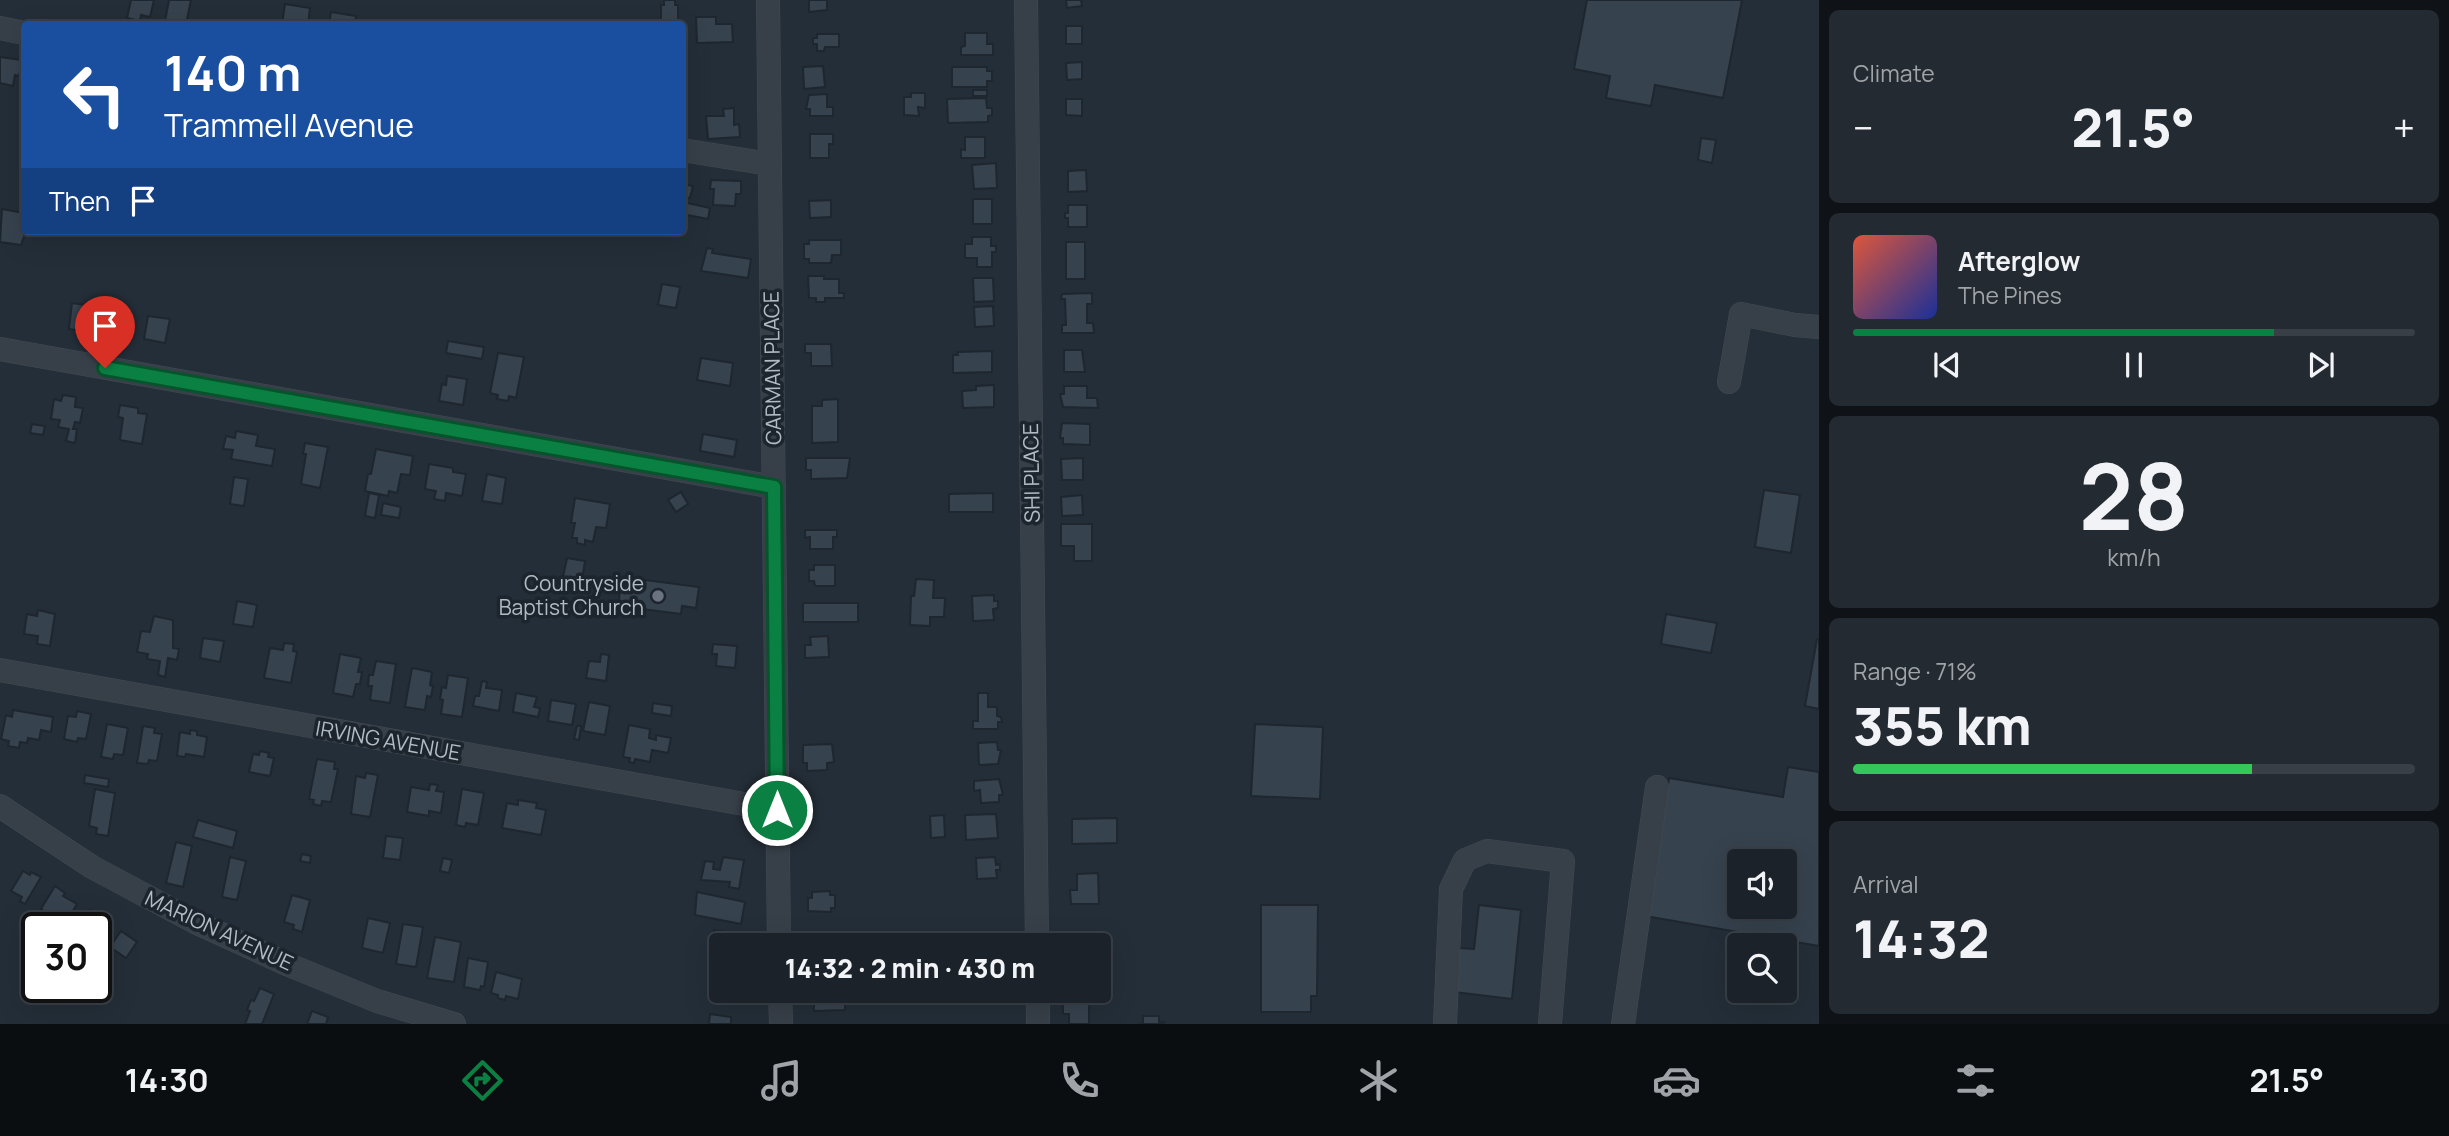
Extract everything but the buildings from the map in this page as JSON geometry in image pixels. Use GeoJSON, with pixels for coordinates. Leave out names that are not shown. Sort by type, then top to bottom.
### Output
{"type":"FeatureCollection","features":[{"type":"Feature","properties":{"kind":"street","name":"CARMAN PLACE"},"geometry":{"type":"LineString","coordinates":[[768,0],[779,933]]}},
{"type":"Feature","properties":{"kind":"street","name":"SHI PLACE"},"geometry":{"type":"LineString","coordinates":[[1026,0],[1037,933]]}},
{"type":"Feature","properties":{"kind":"street"},"geometry":{"type":"LineString","coordinates":[[0,28],[21,32]]}},
{"type":"Feature","properties":{"kind":"street"},"geometry":{"type":"LineString","coordinates":[[686,151],[771,164]]}},
{"type":"Feature","properties":{"kind":"street"},"geometry":{"type":"LineString","coordinates":[[1729,382],[1741,314],[1819,327]]}},
{"type":"Feature","properties":{"kind":"street"},"geometry":{"type":"LineString","coordinates":[[0,349],[774,487]]}},
{"type":"Feature","properties":{"kind":"street","name":"IRVING AVENUE"},"geometry":{"type":"LineString","coordinates":[[0,670],[777,810]]}},
{"type":"Feature","properties":{"kind":"street"},"geometry":{"type":"LineString","coordinates":[[1623,1024],[1657,787]]}},
{"type":"Feature","properties":{"kind":"street","name":"MARION AVENUE"},"geometry":{"type":"LineString","coordinates":[[0,806],[92,867],[195,922],[376,1001],[454,1024]]}},
{"type":"Feature","properties":{"kind":"street"},"geometry":{"type":"LineString","coordinates":[[1445,1024],[1451,889],[1465,860],[1487,851],[1563,861],[1550,1024]]}},
{"type":"Feature","properties":{"kind":"street"},"geometry":{"type":"LineString","coordinates":[[780,1003],[781,1024]]}},
{"type":"Feature","properties":{"kind":"street"},"geometry":{"type":"LineString","coordinates":[[1038,1003],[1038,1024]]}},
{"type":"Feature","properties":{"kind":"place","name":"Countryside Baptist Church"},"geometry":{"type":"Point","coordinates":[658,596]}},
{"type":"Feature","properties":{"kind":"route"},"geometry":{"type":"LineString","coordinates":[[105,368],[774,487],[777,810]]}}]}
